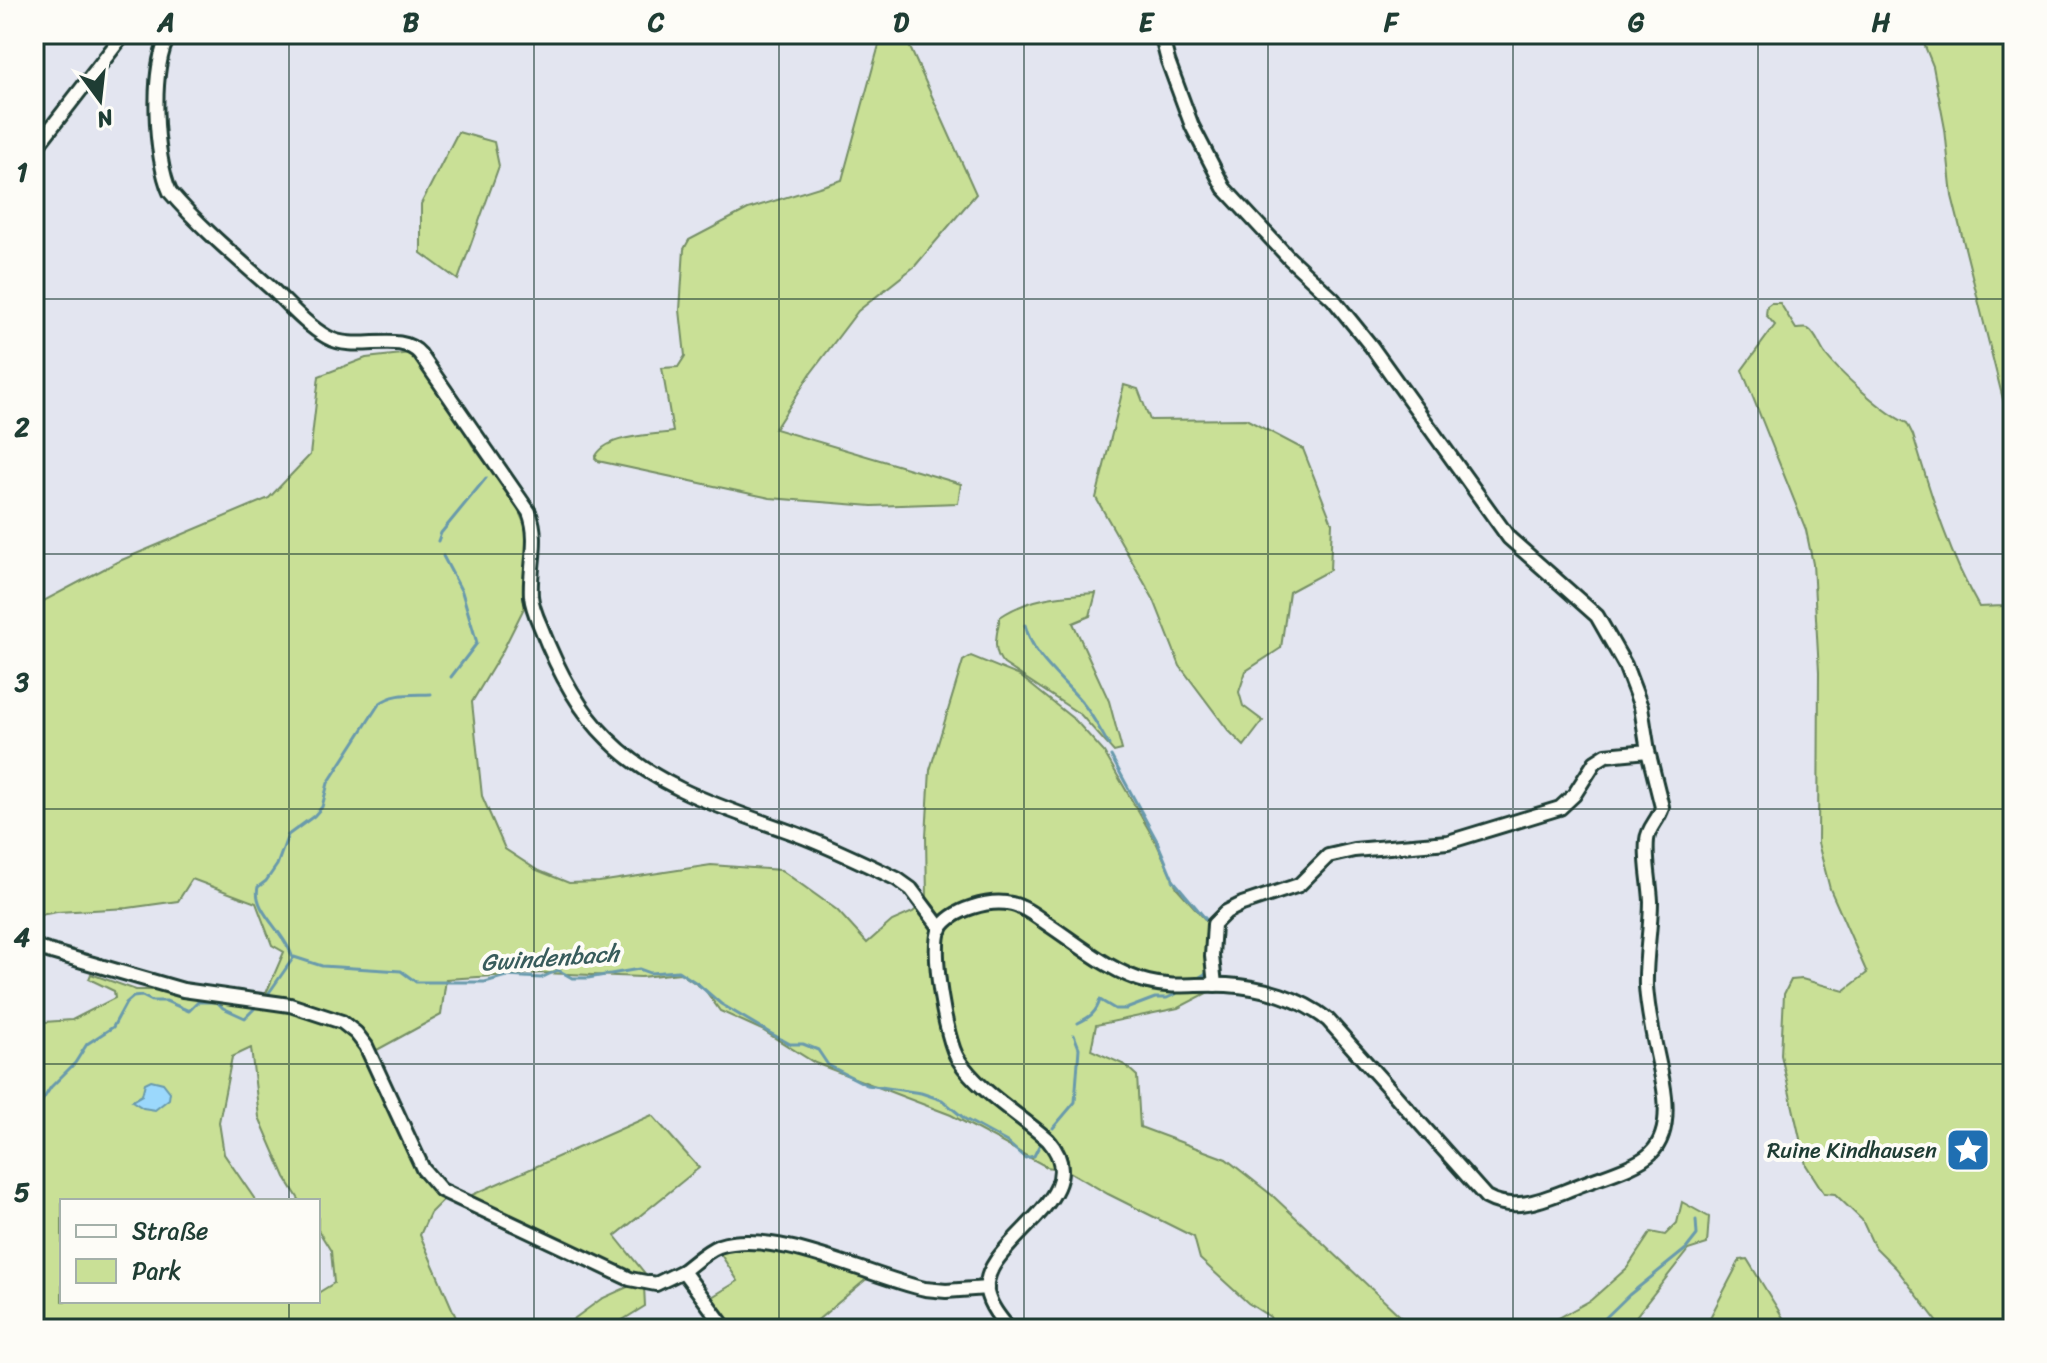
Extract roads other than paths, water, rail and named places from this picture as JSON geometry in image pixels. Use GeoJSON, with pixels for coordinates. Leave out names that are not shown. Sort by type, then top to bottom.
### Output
{"type":"FeatureCollection","features":[{"type":"Feature","properties":{"kind":"street"},"geometry":{"type":"LineString","coordinates":[[34,150],[124,34]]}},
{"type":"Feature","properties":{"kind":"street"},"geometry":{"type":"LineString","coordinates":[[170,34],[165,41],[157,89],[157,128],[164,180],[170,192],[294,310],[329,338],[366,345],[405,343],[420,354],[529,512],[536,540],[531,591],[535,611],[561,670],[598,729],[624,754],[669,784],[798,835],[897,879],[911,889],[941,929]]}},
{"type":"Feature","properties":{"kind":"street"},"geometry":{"type":"LineString","coordinates":[[1009,1329],[993,1307],[987,1288],[990,1275],[997,1262],[1058,1187],[1063,1168],[1058,1153],[1048,1140],[969,1073],[952,1049],[944,1018],[938,957],[941,929],[950,919],[966,910],[989,904],[1009,904],[1021,908],[1141,980],[1172,986],[1227,985],[1283,996],[1318,1011],[1475,1187],[1496,1202],[1517,1206],[1548,1197],[1651,1153],[1664,1129],[1666,1108],[1646,982],[1651,898],[1647,837],[1662,807],[1643,719],[1625,665],[1597,616],[1509,538],[1371,346],[1333,299],[1289,258],[1224,188],[1192,126],[1161,34]]}},
{"type":"Feature","properties":{"kind":"street"},"geometry":{"type":"LineString","coordinates":[[1215,985],[1212,956],[1214,924],[1226,912],[1242,904],[1299,885],[1328,856],[1354,850],[1448,842],[1560,808],[1574,795],[1595,762],[1606,755],[1648,751]]}},
{"type":"Feature","properties":{"kind":"street"},"geometry":{"type":"LineString","coordinates":[[34,947],[183,990],[290,1005],[337,1019],[356,1033],[366,1046],[417,1158],[437,1187],[630,1279],[656,1284],[683,1271],[715,1248],[754,1244],[823,1257],[925,1289],[987,1288]]}},
{"type":"Feature","properties":{"kind":"street"},"geometry":{"type":"LineString","coordinates":[[683,1271],[726,1329]]}},
{"type":"Feature","properties":{"kind":"water"},"geometry":{"type":"Polygon","coordinates":[[[151,1080],[163,1083],[170,1092],[169,1099],[155,1110],[143,1108],[132,1101],[142,1095],[145,1083],[151,1080]]]}},
{"type":"Feature","properties":{"kind":"waterway"},"geometry":{"type":"LineString","coordinates":[[438,541],[441,533],[486,478]]}},
{"type":"Feature","properties":{"kind":"waterway"},"geometry":{"type":"LineString","coordinates":[[443,556],[462,592],[477,643],[451,677]]}},
{"type":"Feature","properties":{"kind":"waterway"},"geometry":{"type":"LineString","coordinates":[[1025,625],[1041,657],[1085,706],[1109,745]]}},
{"type":"Feature","properties":{"kind":"waterway"},"geometry":{"type":"LineString","coordinates":[[292,956],[264,913],[257,896],[258,887],[277,865],[288,835],[322,807],[328,783],[379,704],[397,696],[431,694]]}},
{"type":"Feature","properties":{"kind":"waterway"},"geometry":{"type":"LineString","coordinates":[[1111,756],[1157,841],[1172,877]]}},
{"type":"Feature","properties":{"kind":"waterway"},"geometry":{"type":"LineString","coordinates":[[1173,880],[1209,923]]}},
{"type":"Feature","properties":{"kind":"waterway","name":"Gwindenbach"},"geometry":{"type":"LineString","coordinates":[[266,997],[294,957],[322,966],[401,971],[416,982],[485,982],[506,976],[541,978],[558,970],[572,978],[639,969],[650,973],[678,971],[721,1004],[790,1044],[803,1044],[818,1050],[828,1065],[867,1085],[921,1093],[942,1100],[965,1119],[1007,1142],[1025,1158],[1034,1156],[1040,1144]]}},
{"type":"Feature","properties":{"kind":"waterway"},"geometry":{"type":"LineString","coordinates":[[1193,981],[1210,971]]}},
{"type":"Feature","properties":{"kind":"waterway"},"geometry":{"type":"LineString","coordinates":[[1078,1023],[1092,1014],[1100,1000],[1115,1009],[1126,1009],[1176,994]]}},
{"type":"Feature","properties":{"kind":"waterway","name":"Gwindenbach"},"geometry":{"type":"LineString","coordinates":[[34,1103],[42,1101],[87,1044],[113,1027],[126,1003],[133,997],[166,1001],[189,1011],[198,1002],[217,1002],[245,1018],[256,1007]]}},
{"type":"Feature","properties":{"kind":"waterway","name":"Gwindenbach"},"geometry":{"type":"LineString","coordinates":[[1053,1128],[1075,1102],[1079,1048],[1074,1035]]}},
{"type":"Feature","properties":{"kind":"waterway"},"geometry":{"type":"LineString","coordinates":[[1594,1329],[1629,1295],[1686,1249],[1697,1235],[1696,1220]]}},
{"type":"Feature","properties":{"kind":"place","name":"Ruine Kindhausen"},"geometry":{"type":"Point","coordinates":[1968,1150]}}]}
